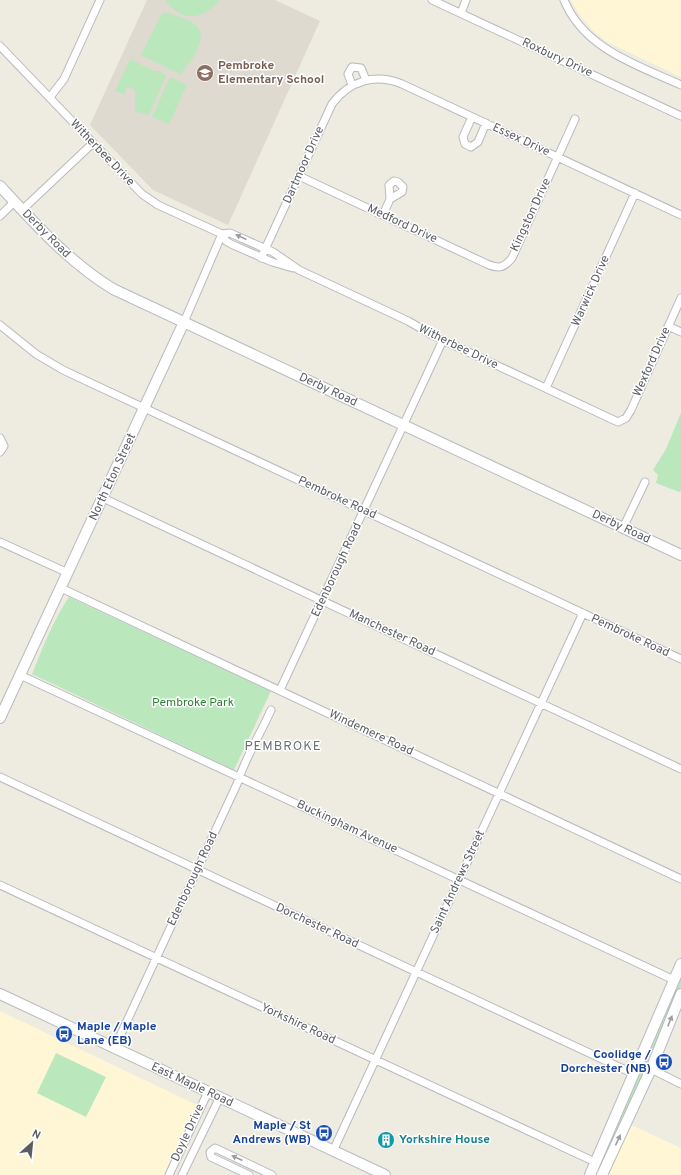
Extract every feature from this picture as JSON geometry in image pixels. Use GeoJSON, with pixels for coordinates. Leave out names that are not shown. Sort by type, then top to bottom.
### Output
{"type":"FeatureCollection","features":[{"type":"Feature","properties":{"kind":"street"},"geometry":{"type":"LineString","coordinates":[[50,97],[64,79],[100,0]]}},
{"type":"Feature","properties":{"kind":"street","name":"Roxbury Drive"},"geometry":{"type":"LineString","coordinates":[[432,0],[681,116]]}},
{"type":"Feature","properties":{"kind":"street"},"geometry":{"type":"LineString","coordinates":[[460,13],[466,0]]}},
{"type":"Feature","properties":{"kind":"street"},"geometry":{"type":"LineString","coordinates":[[564,0],[580,27],[598,44],[613,53],[681,85]]}},
{"type":"Feature","properties":{"kind":"street","name":"Witherbee Drive"},"geometry":{"type":"LineString","coordinates":[[0,46],[147,198],[222,234],[230,233],[265,249],[299,270],[408,321],[443,340],[618,422]]}},
{"type":"Feature","properties":{"kind":"street"},"geometry":{"type":"LineString","coordinates":[[355,84],[348,74],[352,67],[357,66],[361,68],[366,80]]}},
{"type":"Feature","properties":{"kind":"street","name":"Essex Drive"},"geometry":{"type":"LineString","coordinates":[[355,84],[366,80],[386,80],[396,82],[681,215]]}},
{"type":"Feature","properties":{"kind":"street","name":"Dartmoor Drive"},"geometry":{"type":"LineString","coordinates":[[262,258],[332,104],[343,92],[355,84]]}},
{"type":"Feature","properties":{"kind":"street"},"geometry":{"type":"LineString","coordinates":[[472,117],[463,137],[465,144],[468,146],[471,147],[476,144],[486,123]]}},
{"type":"Feature","properties":{"kind":"street","name":"Kingston Drive"},"geometry":{"type":"LineString","coordinates":[[506,266],[512,258],[575,119]]}},
{"type":"Feature","properties":{"kind":"street"},"geometry":{"type":"LineString","coordinates":[[22,210],[93,143]]}},
{"type":"Feature","properties":{"kind":"street","name":"Medford Drive"},"geometry":{"type":"LineString","coordinates":[[299,176],[487,264],[497,268],[506,266]]}},
{"type":"Feature","properties":{"kind":"street","name":"Derby Road"},"geometry":{"type":"LineString","coordinates":[[0,186],[62,251],[93,276],[128,296],[681,555]]}},
{"type":"Feature","properties":{"kind":"street","name":"Warwick Drive"},"geometry":{"type":"LineString","coordinates":[[546,388],[635,193]]}},
{"type":"Feature","properties":{"kind":"street"},"geometry":{"type":"LineString","coordinates":[[383,216],[390,199]]}},
{"type":"Feature","properties":{"kind":"street"},"geometry":{"type":"LineString","coordinates":[[0,216],[14,202]]}},
{"type":"Feature","properties":{"kind":"street","name":"Witherbee Drive"},"geometry":{"type":"LineString","coordinates":[[222,234],[226,241],[262,258],[299,270]]}},
{"type":"Feature","properties":{"kind":"street","name":"North Eton Street"},"geometry":{"type":"LineString","coordinates":[[0,718],[145,408],[222,234]]}},
{"type":"Feature","properties":{"kind":"street","name":"Wexford Drive"},"geometry":{"type":"LineString","coordinates":[[618,422],[626,418],[631,410],[681,298]]}},
{"type":"Feature","properties":{"kind":"street","name":"Pembroke Road"},"geometry":{"type":"LineString","coordinates":[[0,325],[23,344],[50,363],[681,659]]}},
{"type":"Feature","properties":{"kind":"street"},"geometry":{"type":"LineString","coordinates":[[668,326],[681,332]]}},
{"type":"Feature","properties":{"kind":"street","name":"Edenborough Road"},"geometry":{"type":"LineString","coordinates":[[280,690],[443,340]]}},
{"type":"Feature","properties":{"kind":"street"},"geometry":{"type":"LineString","coordinates":[[0,438],[4,446],[0,452]]}},
{"type":"Feature","properties":{"kind":"street"},"geometry":{"type":"LineString","coordinates":[[623,528],[645,482]]}},
{"type":"Feature","properties":{"kind":"street","name":"Manchester Road"},"geometry":{"type":"LineString","coordinates":[[103,498],[681,769]]}},
{"type":"Feature","properties":{"kind":"street"},"geometry":{"type":"LineString","coordinates":[[0,542],[68,573]]}},
{"type":"Feature","properties":{"kind":"street","name":"Windemere Road"},"geometry":{"type":"LineString","coordinates":[[61,588],[681,879]]}},
{"type":"Feature","properties":{"kind":"street","name":"Saint Andrews Street"},"geometry":{"type":"LineString","coordinates":[[333,1151],[583,614]]}},
{"type":"Feature","properties":{"kind":"street","name":"Buckingham Avenue"},"geometry":{"type":"LineString","coordinates":[[20,675],[674,980]]}},
{"type":"Feature","properties":{"kind":"street","name":"Edenborough Road"},"geometry":{"type":"LineString","coordinates":[[114,1048],[197,870],[241,770],[271,710]]}},
{"type":"Feature","properties":{"kind":"street","name":"Dorchester Road"},"geometry":{"type":"LineString","coordinates":[[0,777],[634,1074]]}},
{"type":"Feature","properties":{"kind":"street","name":"Yorkshire Road"},"geometry":{"type":"LineString","coordinates":[[0,885],[595,1162]]}},
{"type":"Feature","properties":{"kind":"street"},"geometry":{"type":"LineString","coordinates":[[590,1175],[681,964]]}},
{"type":"Feature","properties":{"kind":"street","name":"East Maple Road"},"geometry":{"type":"LineString","coordinates":[[0,994],[385,1175]]}},
{"type":"Feature","properties":{"kind":"street"},"geometry":{"type":"LineString","coordinates":[[602,1175],[651,1069],[681,994]]}},
{"type":"Feature","properties":{"kind":"street"},"geometry":{"type":"LineString","coordinates":[[639,1063],[681,1084]]}},
{"type":"Feature","properties":{"kind":"street","name":"Doyle Drive"},"geometry":{"type":"LineString","coordinates":[[169,1175],[208,1092]]}},
{"type":"Feature","properties":{"kind":"street","name":"Doyle Drive"},"geometry":{"type":"LineString","coordinates":[[182,1175],[220,1097]]}},
{"type":"Feature","properties":{"kind":"street"},"geometry":{"type":"LineString","coordinates":[[249,1175],[211,1157],[209,1154],[212,1149],[215,1148],[256,1172],[272,1175]]}},
{"type":"Feature","properties":{"kind":"shaded area","name":"Pembroke Elementary School"},"geometry":{"type":"Polygon","coordinates":[[[147,0],[275,0],[320,21],[228,225],[153,190],[90,125],[147,0]]]}},
{"type":"Feature","properties":{"kind":"shaded area"},"geometry":{"type":"Polygon","coordinates":[[[571,0],[681,0],[681,77],[607,42],[591,29],[577,11],[571,0]]]}},
{"type":"Feature","properties":{"kind":"shaded area"},"geometry":{"type":"Polygon","coordinates":[[[0,1011],[197,1105],[164,1175],[0,1175],[0,1011]]]}},
{"type":"Feature","properties":{"kind":"shaded area"},"geometry":{"type":"Polygon","coordinates":[[[629,1124],[681,1148],[681,1175],[606,1175],[629,1124]]]}},
{"type":"Feature","properties":{"kind":"green space"},"geometry":{"type":"Polygon","coordinates":[[[165,0],[220,0],[206,12],[192,16],[178,13],[165,0]]]}},
{"type":"Feature","properties":{"kind":"green space"},"geometry":{"type":"Polygon","coordinates":[[[162,13],[173,14],[183,18],[193,23],[199,29],[201,36],[197,51],[180,74],[141,55],[162,13]]]}},
{"type":"Feature","properties":{"kind":"green space"},"geometry":{"type":"Polygon","coordinates":[[[130,59],[154,71],[161,71],[166,76],[149,115],[135,112],[135,90],[127,87],[124,95],[115,91],[130,59]]]}},
{"type":"Feature","properties":{"kind":"green space"},"geometry":{"type":"Polygon","coordinates":[[[170,77],[187,85],[169,124],[152,117],[170,77]]]}},
{"type":"Feature","properties":{"kind":"green space"},"geometry":{"type":"Polygon","coordinates":[[[681,413],[681,491],[679,492],[656,483],[658,475],[653,470],[666,449],[681,413]]]}},
{"type":"Feature","properties":{"kind":"green space","name":"Pembroke Park"},"geometry":{"type":"Polygon","coordinates":[[[69,597],[271,691],[234,770],[32,674],[53,625],[69,597]]]}},
{"type":"Feature","properties":{"kind":"green space"},"geometry":{"type":"Polygon","coordinates":[[[681,972],[681,986],[649,1062],[647,1063],[645,1061],[681,972]]]}},
{"type":"Feature","properties":{"kind":"green space"},"geometry":{"type":"Polygon","coordinates":[[[56,1053],[106,1077],[86,1117],[37,1093],[56,1053]]]}},
{"type":"Feature","properties":{"kind":"green space"},"geometry":{"type":"Polygon","coordinates":[[[641,1070],[645,1072],[599,1172],[597,1170],[641,1070]]]}},
{"type":"Feature","properties":{"kind":"place","name":"Pembroke Elementary School"},"geometry":{"type":"Point","coordinates":[205,73]}},
{"type":"Feature","properties":{"kind":"place","name":"Maple / Maple Lane (EB)"},"geometry":{"type":"Point","coordinates":[64,1034]}},
{"type":"Feature","properties":{"kind":"place","name":"Coolidge / Dorchester (NB)"},"geometry":{"type":"Point","coordinates":[664,1062]}},
{"type":"Feature","properties":{"kind":"place","name":"Maple / St Andrews (WB)"},"geometry":{"type":"Point","coordinates":[324,1133]}},
{"type":"Feature","properties":{"kind":"place","name":"Yorkshire House"},"geometry":{"type":"Point","coordinates":[386,1140]}},
{"type":"Feature","properties":{"kind":"district","name":"PEMBROKE"},"geometry":{"type":"Point","coordinates":[283,747]}}]}
